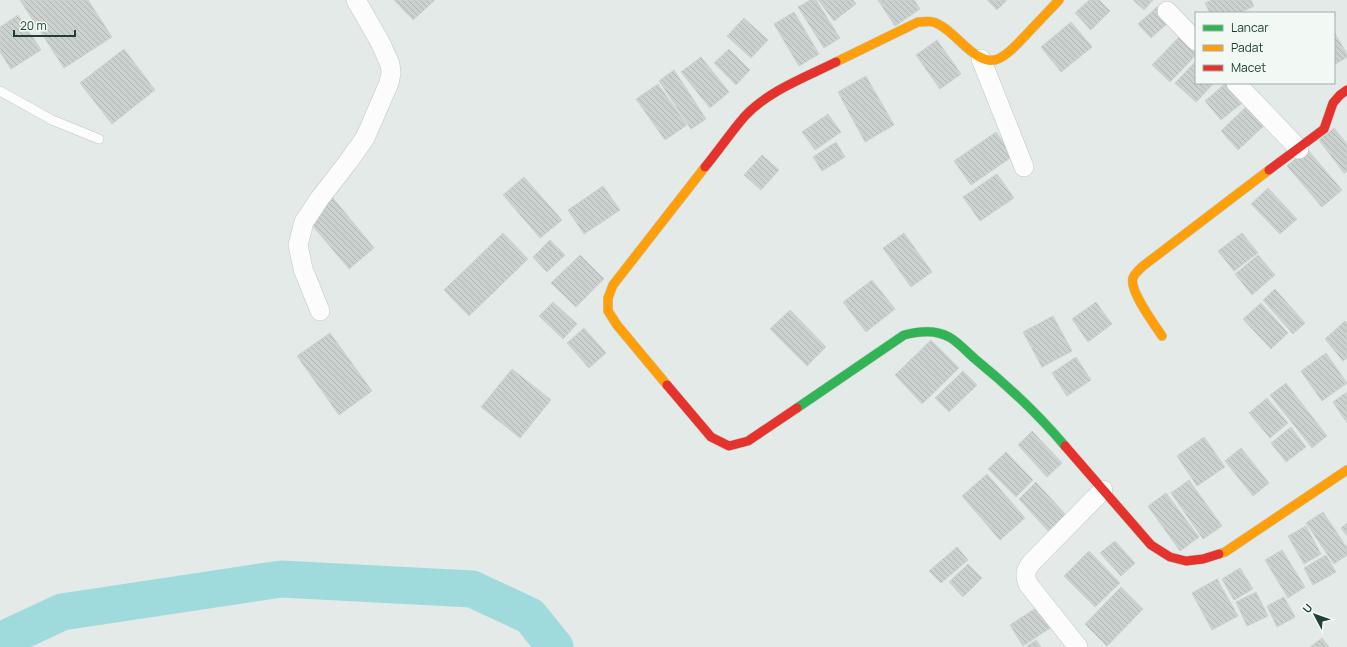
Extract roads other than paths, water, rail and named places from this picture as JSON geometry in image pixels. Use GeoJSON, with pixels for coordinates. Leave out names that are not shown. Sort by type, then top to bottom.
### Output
{"type":"FeatureCollection","features":[{"type":"Feature","properties":{"kind":"street"},"geometry":{"type":"LineString","coordinates":[[320,311],[303,269],[298,245],[304,222],[365,138],[389,83],[391,73],[390,64],[380,42],[356,0]]}},
{"type":"Feature","properties":{"kind":"street"},"geometry":{"type":"LineString","coordinates":[[981,59],[992,61],[1001,59],[1058,0]]}},
{"type":"Feature","properties":{"kind":"street"},"geometry":{"type":"LineString","coordinates":[[1168,11],[1195,40]]}},
{"type":"Feature","properties":{"kind":"street"},"geometry":{"type":"LineString","coordinates":[[1024,166],[981,59],[936,23],[929,21],[918,22],[776,92],[746,115],[613,285],[608,298],[608,312],[617,325],[711,437],[729,446],[748,441],[904,335],[918,331],[933,332],[949,337],[993,374],[1050,428],[1151,545],[1166,556],[1184,562],[1205,560],[1225,552],[1347,470]]}},
{"type":"Feature","properties":{"kind":"street"},"geometry":{"type":"LineString","coordinates":[[1237,84],[1299,149]]}},
{"type":"Feature","properties":{"kind":"street"},"geometry":{"type":"LineString","coordinates":[[1162,336],[1136,294],[1133,286],[1135,275],[1143,266],[1324,130],[1328,122],[1328,114],[1332,105],[1339,96],[1347,90]]}},
{"type":"Feature","properties":{"kind":"street"},"geometry":{"type":"LineString","coordinates":[[1078,647],[1028,584],[1026,579],[1026,569],[1103,490]]}},
{"type":"Feature","properties":{"kind":"lane"},"geometry":{"type":"LineString","coordinates":[[0,91],[52,120],[99,139]]}},
{"type":"Feature","properties":{"kind":"waterway"},"geometry":{"type":"LineString","coordinates":[[0,641],[62,612],[281,579],[472,589],[530,616],[555,647]]}}]}
